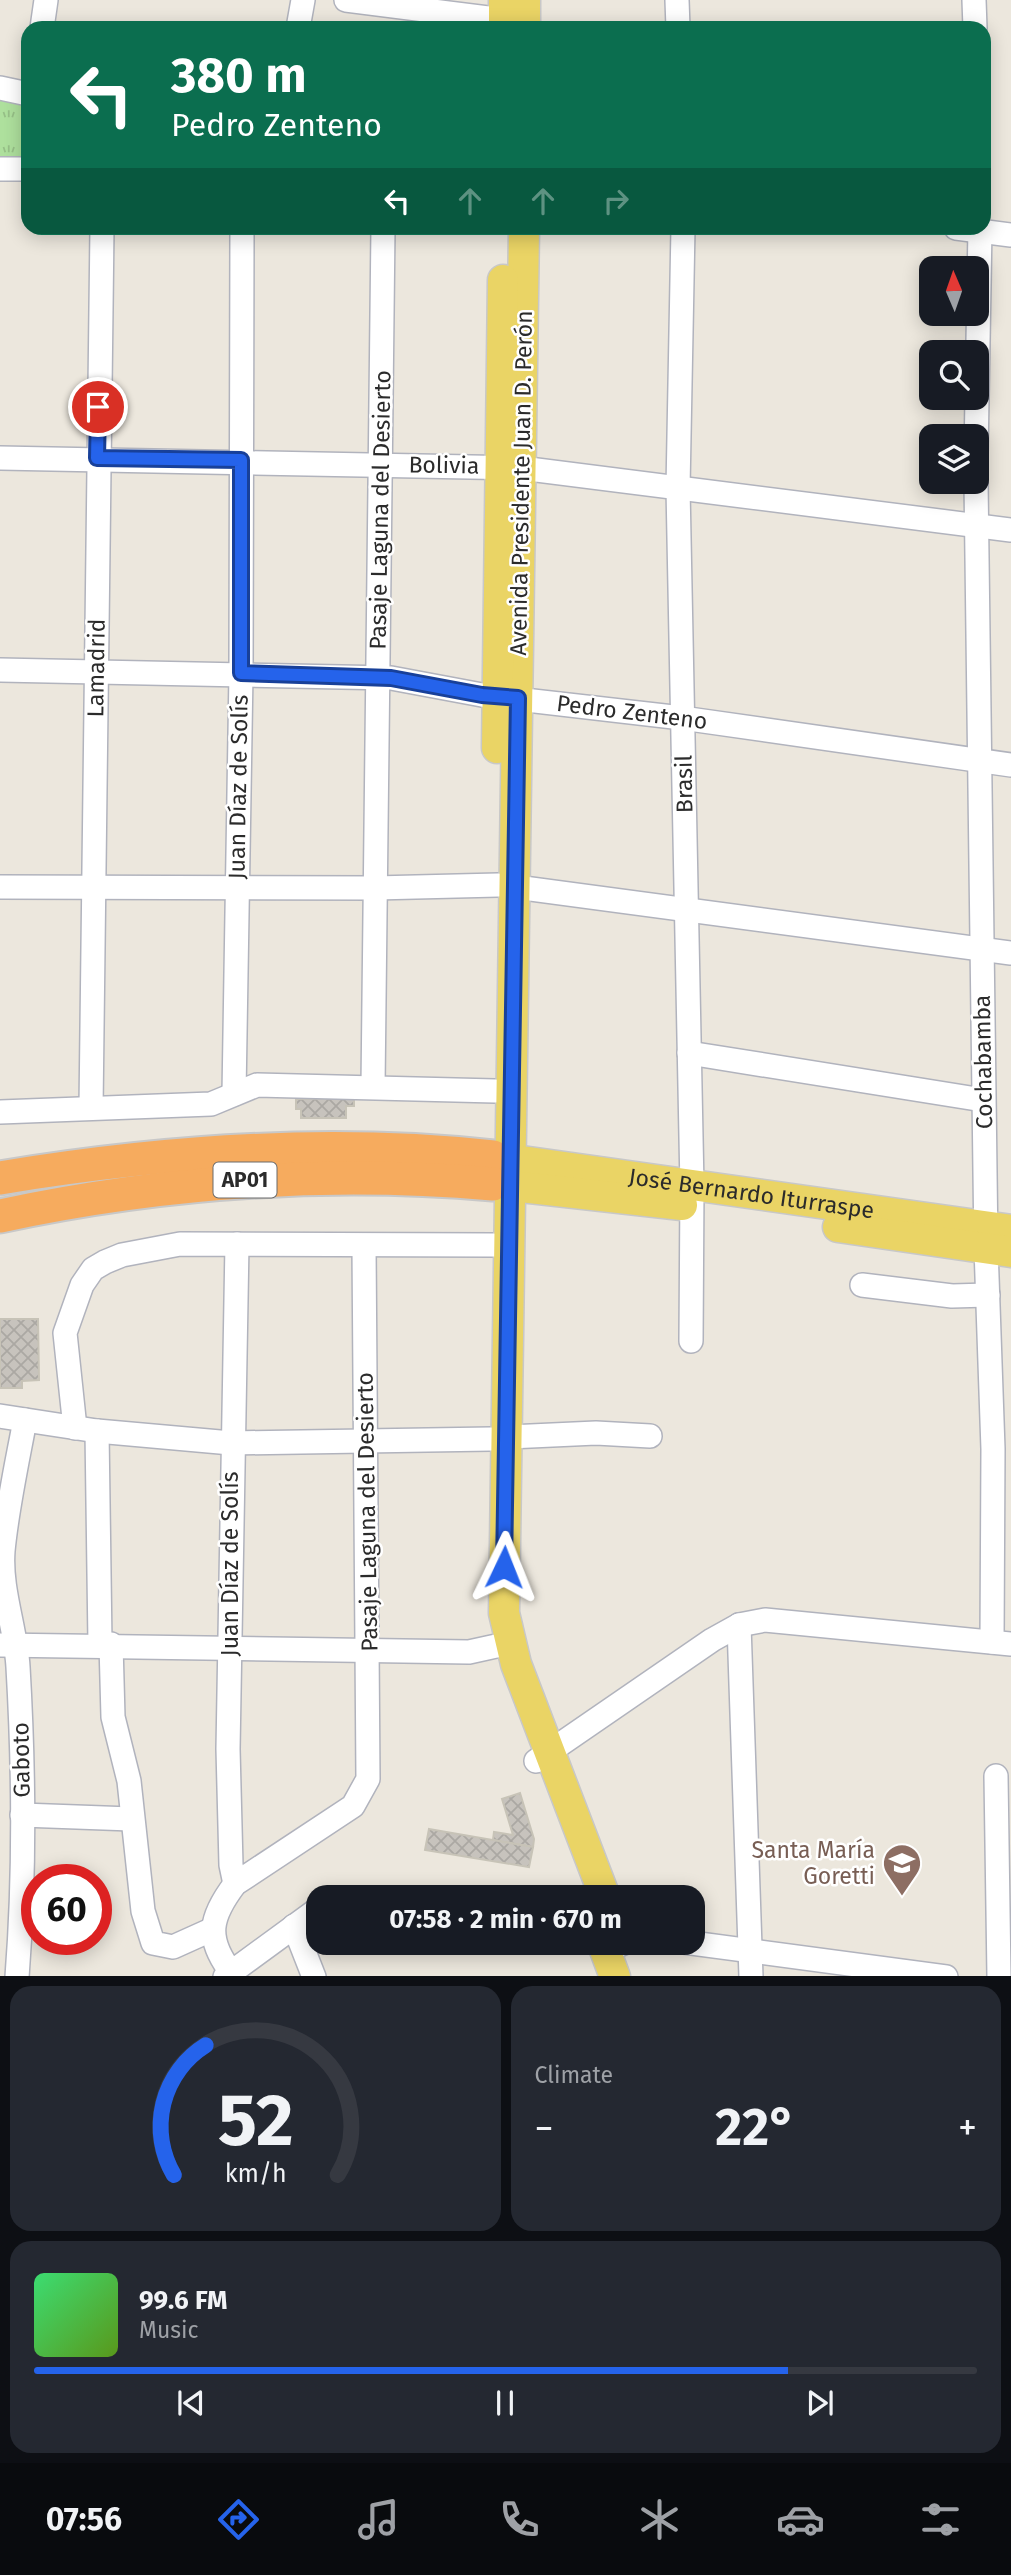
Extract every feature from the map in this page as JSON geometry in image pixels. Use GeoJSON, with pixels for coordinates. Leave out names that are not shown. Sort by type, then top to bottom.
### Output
{"type":"FeatureCollection","features":[{"type":"Feature","properties":{"kind":"highway","name":"AP01"},"geometry":{"type":"LineString","coordinates":[[0,1178],[127,1158],[208,1151],[349,1149],[502,1171]]}},
{"type":"Feature","properties":{"kind":"highway","name":"AP01"},"geometry":{"type":"LineString","coordinates":[[0,1216],[133,1191],[273,1178],[502,1171]]}},
{"type":"Feature","properties":{"kind":"main road","name":"Avenida Presidente Juan D. Perón"},"geometry":{"type":"LineString","coordinates":[[503,235],[511,467]]}},
{"type":"Feature","properties":{"kind":"main road","name":"Avenida Presidente Juan D. Perón"},"geometry":{"type":"LineString","coordinates":[[524,235],[511,467],[500,1438],[488,1588],[502,1646],[543,1757],[581,1885]]}},
{"type":"Feature","properties":{"kind":"main road","name":"Avenida Presidente Juan D. Perón"},"geometry":{"type":"LineString","coordinates":[[500,1438],[493,1245],[502,1171],[495,1091],[507,886]]}},
{"type":"Feature","properties":{"kind":"main road","name":"José Bernardo Iturraspe"},"geometry":{"type":"LineString","coordinates":[[502,1171],[998,1239]]}},
{"type":"Feature","properties":{"kind":"main road","name":"Avenida Presidente Juan D. Perón"},"geometry":{"type":"LineString","coordinates":[[543,1757],[600,1885]]}},
{"type":"Feature","properties":{"kind":"main road"},"geometry":{"type":"LineString","coordinates":[[619,1955],[634,1976]]}},
{"type":"Feature","properties":{"kind":"street"},"geometry":{"type":"LineString","coordinates":[[44,21],[46,0]]}},
{"type":"Feature","properties":{"kind":"street"},"geometry":{"type":"LineString","coordinates":[[299,21],[303,0]]}},
{"type":"Feature","properties":{"kind":"street"},"geometry":{"type":"LineString","coordinates":[[345,0],[513,15]]}},
{"type":"Feature","properties":{"kind":"street"},"geometry":{"type":"LineString","coordinates":[[677,0],[678,21]]}},
{"type":"Feature","properties":{"kind":"street"},"geometry":{"type":"LineString","coordinates":[[974,0],[975,21]]}},
{"type":"Feature","properties":{"kind":"street"},"geometry":{"type":"LineString","coordinates":[[0,88],[21,92]]}},
{"type":"Feature","properties":{"kind":"street"},"geometry":{"type":"LineString","coordinates":[[0,169],[21,169]]}},
{"type":"Feature","properties":{"kind":"street"},"geometry":{"type":"LineString","coordinates":[[991,231],[1011,235]]}},
{"type":"Feature","properties":{"kind":"street","name":"Lamadrid"},"geometry":{"type":"LineString","coordinates":[[91,1108],[102,235]]}},
{"type":"Feature","properties":{"kind":"street","name":"Juan Díaz de Solís"},"geometry":{"type":"LineString","coordinates":[[234,1094],[241,673],[242,235]]}},
{"type":"Feature","properties":{"kind":"street","name":"Pasaje Laguna del Desierto"},"geometry":{"type":"LineString","coordinates":[[373,1086],[383,235]]}},
{"type":"Feature","properties":{"kind":"street","name":"Brasil"},"geometry":{"type":"LineString","coordinates":[[683,235],[678,488],[692,1197],[691,1342]]}},
{"type":"Feature","properties":{"kind":"street"},"geometry":{"type":"LineString","coordinates":[[977,424],[980,235]]}},
{"type":"Feature","properties":{"kind":"street","name":"Bolivia"},"geometry":{"type":"LineString","coordinates":[[0,458],[241,460],[511,467],[1011,530]]}},
{"type":"Feature","properties":{"kind":"street","name":"Cochabamba"},"geometry":{"type":"LineString","coordinates":[[976,494],[983,1100],[998,1239],[988,1295],[1002,1450],[1001,1643]]}},
{"type":"Feature","properties":{"kind":"street","name":"Pedro Zenteno"},"geometry":{"type":"LineString","coordinates":[[0,670],[377,677],[1011,765]]}},
{"type":"Feature","properties":{"kind":"street"},"geometry":{"type":"LineString","coordinates":[[0,887],[507,886],[1011,953]]}},
{"type":"Feature","properties":{"kind":"street"},"geometry":{"type":"LineString","coordinates":[[689,1053],[983,1100]]}},
{"type":"Feature","properties":{"kind":"street"},"geometry":{"type":"LineString","coordinates":[[0,1112],[199,1105],[257,1084],[495,1091]]}},
{"type":"Feature","properties":{"kind":"street"},"geometry":{"type":"LineString","coordinates":[[213,1929],[173,1947],[153,1943],[143,1911],[129,1781],[113,1717],[86,1430],[65,1346],[68,1320],[82,1285],[93,1269],[122,1255],[180,1244],[493,1245]]}},
{"type":"Feature","properties":{"kind":"street","name":"Juan Díaz de Solís"},"geometry":{"type":"LineString","coordinates":[[235,1884],[230,1865],[230,1646],[231,1443],[237,1244]]}},
{"type":"Feature","properties":{"kind":"street","name":"Pasaje Laguna del Desierto"},"geometry":{"type":"LineString","coordinates":[[235,1884],[353,1806],[360,1798],[368,1779],[364,1246]]}},
{"type":"Feature","properties":{"kind":"street"},"geometry":{"type":"LineString","coordinates":[[862,1285],[952,1296],[988,1295]]}},
{"type":"Feature","properties":{"kind":"street"},"geometry":{"type":"LineString","coordinates":[[0,1416],[86,1430],[231,1443],[367,1443],[596,1433],[650,1436]]}},
{"type":"Feature","properties":{"kind":"street","name":"Gaboto"},"geometry":{"type":"LineString","coordinates":[[17,1976],[11,1895],[22,1815],[3,1552],[25,1420]]}},
{"type":"Feature","properties":{"kind":"street"},"geometry":{"type":"LineString","coordinates":[[543,1757],[712,1640],[739,1625],[765,1620],[1001,1643]]}},
{"type":"Feature","properties":{"kind":"street"},"geometry":{"type":"LineString","coordinates":[[739,1625],[751,1976]]}},
{"type":"Feature","properties":{"kind":"street"},"geometry":{"type":"LineString","coordinates":[[8,1645],[105,1644],[469,1652],[502,1646]]}},
{"type":"Feature","properties":{"kind":"street"},"geometry":{"type":"LineString","coordinates":[[996,1776],[1004,1838],[999,1976]]}},
{"type":"Feature","properties":{"kind":"street"},"geometry":{"type":"LineString","coordinates":[[22,1815],[131,1819]]}},
{"type":"Feature","properties":{"kind":"street"},"geometry":{"type":"LineString","coordinates":[[235,1884],[216,1913],[213,1929],[216,1950],[228,1974],[306,1918]]}},
{"type":"Feature","properties":{"kind":"street"},"geometry":{"type":"LineString","coordinates":[[294,1926],[314,1976]]}},
{"type":"Feature","properties":{"kind":"street"},"geometry":{"type":"LineString","coordinates":[[705,1945],[750,1950],[838,1969],[946,1976]]}},
{"type":"Feature","properties":{"kind":"green space"},"geometry":{"type":"Polygon","coordinates":[[[0,97],[21,102],[21,157],[0,157],[0,97]]]}},
{"type":"Feature","properties":{"kind":"building"},"geometry":{"type":"Polygon","coordinates":[[[354,1098],[354,1106],[346,1106],[346,1118],[301,1118],[301,1109],[296,1109],[296,1099],[354,1098]]]}},
{"type":"Feature","properties":{"kind":"building"},"geometry":{"type":"Polygon","coordinates":[[[0,1319],[38,1319],[39,1380],[22,1381],[22,1388],[0,1388],[0,1319]]]}},
{"type":"Feature","properties":{"kind":"building"},"geometry":{"type":"Polygon","coordinates":[[[520,1793],[534,1839],[533,1847],[493,1840],[494,1832],[513,1835],[502,1799],[520,1793]]]}},
{"type":"Feature","properties":{"kind":"building"},"geometry":{"type":"Polygon","coordinates":[[[429,1829],[533,1847],[529,1867],[425,1850],[429,1829]]]}},
{"type":"Feature","properties":{"kind":"place","name":"Santa María Goretti"},"geometry":{"type":"Point","coordinates":[902,1897]}},
{"type":"Feature","properties":{"kind":"route"},"geometry":{"type":"LineString","coordinates":[[98,407],[97,458],[241,460],[241,673],[391,678],[482,695],[518,698],[509,1437],[504,1567]]}}]}
